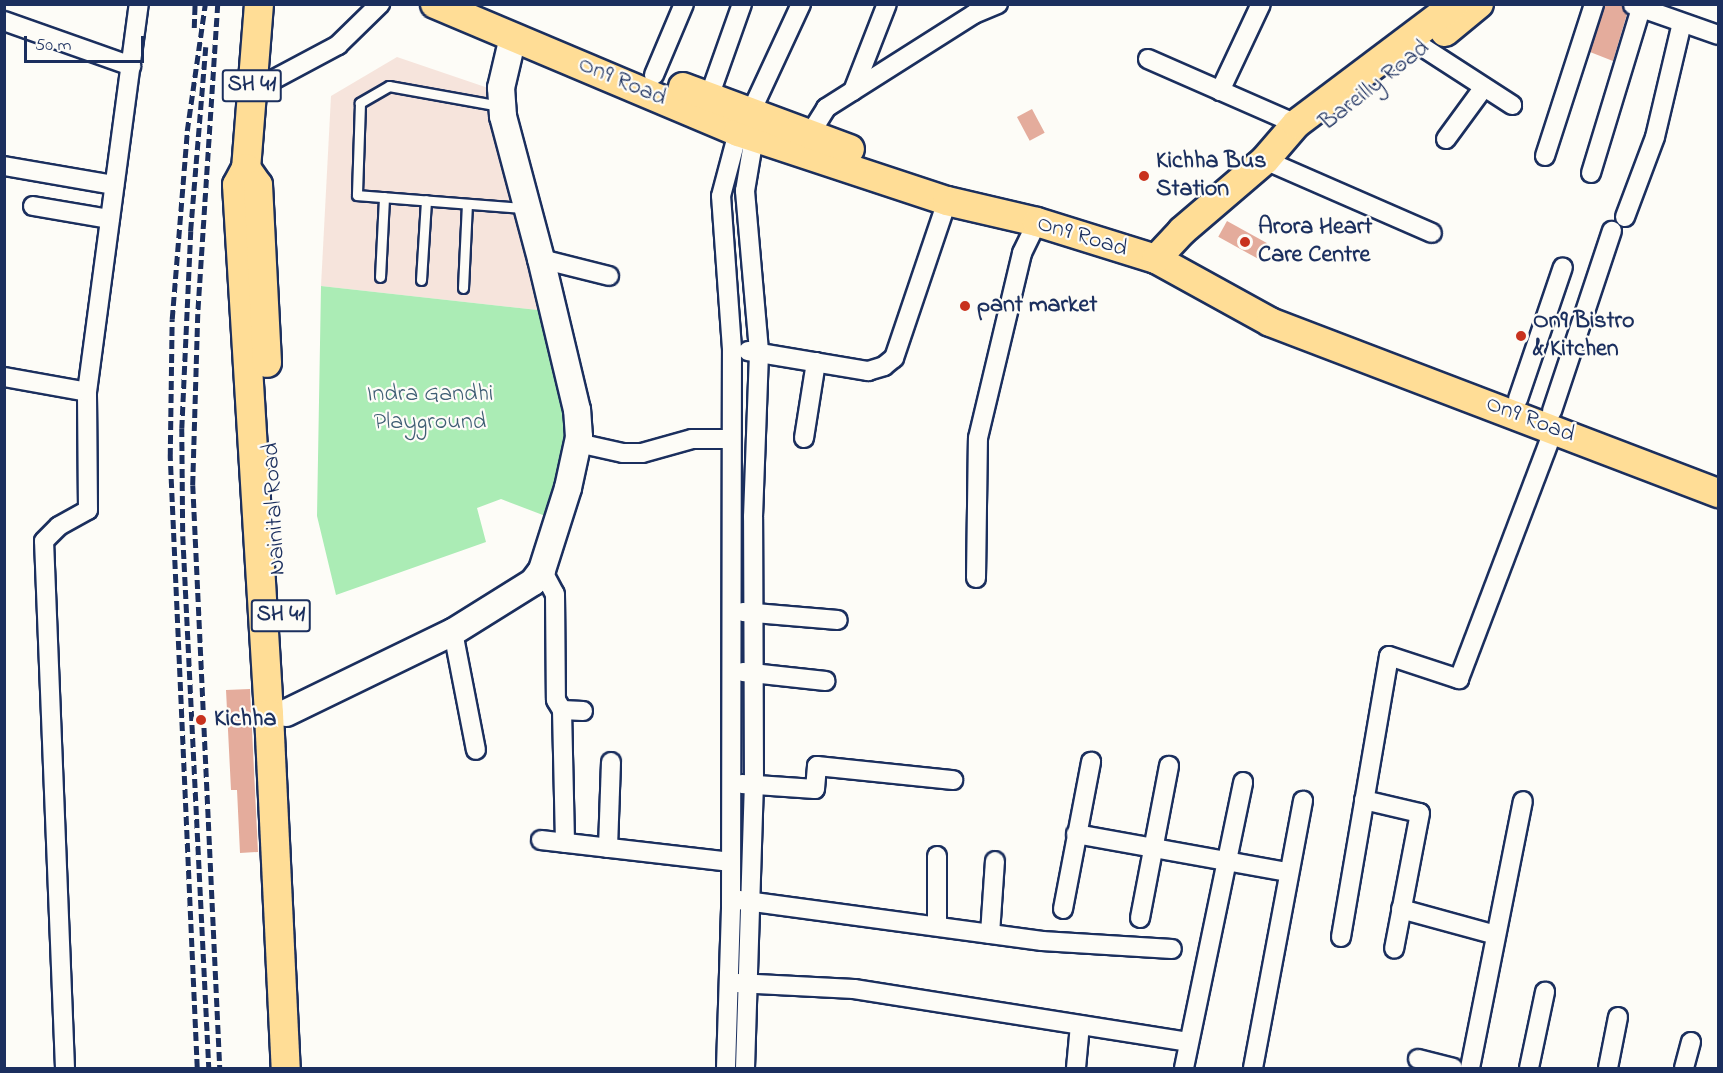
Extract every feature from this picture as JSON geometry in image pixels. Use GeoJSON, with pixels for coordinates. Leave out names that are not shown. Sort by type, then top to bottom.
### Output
{"type":"FeatureCollection","features":[{"type":"Feature","properties":{"kind":"main road","name":"Nainital Road"},"geometry":{"type":"LineString","coordinates":[[259,4],[246,168],[237,185],[269,714],[286,1068]]}},
{"type":"Feature","properties":{"kind":"main road","name":"On9 Road"},"geometry":{"type":"LineString","coordinates":[[435,4],[513,37],[748,128],[947,201],[1036,222],[1156,259],[1204,283],[1270,322],[1553,420],[1719,493]]}},
{"type":"Feature","properties":{"kind":"main road"},"geometry":{"type":"LineString","coordinates":[[480,4],[709,97],[748,128],[810,134],[951,185],[1036,222]]}},
{"type":"Feature","properties":{"kind":"main road","name":"Bareilly Road"},"geometry":{"type":"LineString","coordinates":[[1156,259],[1182,231],[1265,160],[1296,124],[1455,4]]}},
{"type":"Feature","properties":{"kind":"main road","name":"Bareilly Road"},"geometry":{"type":"LineString","coordinates":[[1265,160],[1310,136],[1479,4]]}},
{"type":"Feature","properties":{"kind":"main road","name":"Nainital Road"},"geometry":{"type":"LineString","coordinates":[[246,168],[258,185],[302,1068]]}},
{"type":"Feature","properties":{"kind":"main road"},"geometry":{"type":"LineString","coordinates":[[1204,283],[1278,306],[1518,399],[1553,420],[1719,473]]}},
{"type":"Feature","properties":{"kind":"street"},"geometry":{"type":"LineString","coordinates":[[65,1068],[44,541],[59,526],[88,510],[87,392],[139,4]]}},
{"type":"Feature","properties":{"kind":"street"},"geometry":{"type":"LineString","coordinates":[[252,91],[338,45],[380,4]]}},
{"type":"Feature","properties":{"kind":"street"},"geometry":{"type":"LineString","coordinates":[[654,75],[684,4]]}},
{"type":"Feature","properties":{"kind":"street"},"geometry":{"type":"LineString","coordinates":[[709,97],[742,4]]}},
{"type":"Feature","properties":{"kind":"street"},"geometry":{"type":"LineString","coordinates":[[726,1068],[731,899],[729,612],[732,349],[721,196],[801,4]]}},
{"type":"Feature","properties":{"kind":"street"},"geometry":{"type":"LineString","coordinates":[[853,91],[887,4]]}},
{"type":"Feature","properties":{"kind":"street"},"geometry":{"type":"LineString","coordinates":[[810,134],[826,108],[980,8],[999,4]]}},
{"type":"Feature","properties":{"kind":"street"},"geometry":{"type":"LineString","coordinates":[[1220,90],[1261,4]]}},
{"type":"Feature","properties":{"kind":"street"},"geometry":{"type":"LineString","coordinates":[[1545,156],[1594,4]]}},
{"type":"Feature","properties":{"kind":"street"},"geometry":{"type":"LineString","coordinates":[[1591,173],[1637,6],[1719,34]]}},
{"type":"Feature","properties":{"kind":"street"},"geometry":{"type":"LineString","coordinates":[[4,21],[131,66]]}},
{"type":"Feature","properties":{"kind":"street"},"geometry":{"type":"LineString","coordinates":[[1625,217],[1655,138],[1682,23]]}},
{"type":"Feature","properties":{"kind":"street"},"geometry":{"type":"LineString","coordinates":[[286,713],[453,632],[533,582],[542,570],[568,488],[578,443],[577,410],[502,106],[501,88],[513,37]]}},
{"type":"Feature","properties":{"kind":"street"},"geometry":{"type":"LineString","coordinates":[[1424,48],[1512,105]]}},
{"type":"Feature","properties":{"kind":"street"},"geometry":{"type":"LineString","coordinates":[[1148,59],[1296,124]]}},
{"type":"Feature","properties":{"kind":"street"},"geometry":{"type":"LineString","coordinates":[[1446,139],[1484,87]]}},
{"type":"Feature","properties":{"kind":"street"},"geometry":{"type":"LineString","coordinates":[[746,1068],[754,784],[753,612],[759,351],[745,191],[748,128]]}},
{"type":"Feature","properties":{"kind":"street"},"geometry":{"type":"LineString","coordinates":[[1265,160],[1432,233]]}},
{"type":"Feature","properties":{"kind":"street"},"geometry":{"type":"LineString","coordinates":[[4,166],[114,185]]}},
{"type":"Feature","properties":{"kind":"street"},"geometry":{"type":"LineString","coordinates":[[732,349],[759,351],[868,370],[894,358],[947,201]]}},
{"type":"Feature","properties":{"kind":"street"},"geometry":{"type":"LineString","coordinates":[[33,206],[110,219]]}},
{"type":"Feature","properties":{"kind":"street"},"geometry":{"type":"LineString","coordinates":[[976,578],[978,438],[1022,253],[1036,222]]}},
{"type":"Feature","properties":{"kind":"street"},"geometry":{"type":"LineString","coordinates":[[1341,937],[1389,656],[1459,679],[1553,420],[1612,231]]}},
{"type":"Feature","properties":{"kind":"street"},"geometry":{"type":"LineString","coordinates":[[541,259],[609,276]]}},
{"type":"Feature","properties":{"kind":"street"},"geometry":{"type":"LineString","coordinates":[[1518,399],[1563,267]]}},
{"type":"Feature","properties":{"kind":"street"},"geometry":{"type":"LineString","coordinates":[[804,438],[816,362]]}},
{"type":"Feature","properties":{"kind":"street"},"geometry":{"type":"LineString","coordinates":[[4,377],[87,392]]}},
{"type":"Feature","properties":{"kind":"street"},"geometry":{"type":"LineString","coordinates":[[578,443],[623,453],[642,453],[692,439],[731,439]]}},
{"type":"Feature","properties":{"kind":"street"},"geometry":{"type":"LineString","coordinates":[[542,570],[555,594],[556,700],[562,710],[565,843]]}},
{"type":"Feature","properties":{"kind":"street"},"geometry":{"type":"LineString","coordinates":[[729,612],[838,620]]}},
{"type":"Feature","properties":{"kind":"street"},"geometry":{"type":"LineString","coordinates":[[453,632],[476,750]]}},
{"type":"Feature","properties":{"kind":"street"},"geometry":{"type":"LineString","coordinates":[[729,672],[754,672],[826,681]]}},
{"type":"Feature","properties":{"kind":"street"},"geometry":{"type":"LineString","coordinates":[[562,710],[583,711]]}},
{"type":"Feature","properties":{"kind":"street"},"geometry":{"type":"LineString","coordinates":[[608,848],[611,762]]}},
{"type":"Feature","properties":{"kind":"street"},"geometry":{"type":"LineString","coordinates":[[1063,909],[1091,762]]}},
{"type":"Feature","properties":{"kind":"street"},"geometry":{"type":"LineString","coordinates":[[730,785],[754,784],[814,789],[817,766],[953,780]]}},
{"type":"Feature","properties":{"kind":"street"},"geometry":{"type":"LineString","coordinates":[[1140,918],[1169,766]]}},
{"type":"Feature","properties":{"kind":"street"},"geometry":{"type":"LineString","coordinates":[[1184,1068],[1243,782]]}},
{"type":"Feature","properties":{"kind":"street"},"geometry":{"type":"LineString","coordinates":[[1364,800],[1420,813],[1394,949]]}},
{"type":"Feature","properties":{"kind":"street"},"geometry":{"type":"LineString","coordinates":[[1253,1068],[1287,872],[1303,801]]}},
{"type":"Feature","properties":{"kind":"street"},"geometry":{"type":"LineString","coordinates":[[1470,1068],[1522,801]]}},
{"type":"Feature","properties":{"kind":"street"},"geometry":{"type":"LineString","coordinates":[[1076,834],[1287,872]]}},
{"type":"Feature","properties":{"kind":"street"},"geometry":{"type":"LineString","coordinates":[[541,840],[731,862]]}},
{"type":"Feature","properties":{"kind":"street"},"geometry":{"type":"LineString","coordinates":[[937,856],[937,926]]}},
{"type":"Feature","properties":{"kind":"street"},"geometry":{"type":"LineString","coordinates":[[990,934],[995,861]]}},
{"type":"Feature","properties":{"kind":"street"},"geometry":{"type":"LineString","coordinates":[[731,899],[990,934],[1172,949]]}},
{"type":"Feature","properties":{"kind":"street"},"geometry":{"type":"LineString","coordinates":[[1401,909],[1497,935]]}},
{"type":"Feature","properties":{"kind":"street"},"geometry":{"type":"LineString","coordinates":[[729,982],[854,989],[1188,1042]]}},
{"type":"Feature","properties":{"kind":"street"},"geometry":{"type":"LineString","coordinates":[[1529,1068],[1545,992]]}},
{"type":"Feature","properties":{"kind":"street"},"geometry":{"type":"LineString","coordinates":[[1608,1068],[1618,1017]]}},
{"type":"Feature","properties":{"kind":"street"},"geometry":{"type":"LineString","coordinates":[[1076,1068],[1080,1025]]}},
{"type":"Feature","properties":{"kind":"street"},"geometry":{"type":"LineString","coordinates":[[1684,1068],[1691,1042]]}},
{"type":"Feature","properties":{"kind":"street"},"geometry":{"type":"LineString","coordinates":[[1418,1059],[1453,1068]]}},
{"type":"Feature","properties":{"kind":"lane"},"geometry":{"type":"LineString","coordinates":[[502,106],[388,87],[360,103],[357,195],[527,208]]}},
{"type":"Feature","properties":{"kind":"lane"},"geometry":{"type":"LineString","coordinates":[[380,277],[384,197]]}},
{"type":"Feature","properties":{"kind":"lane"},"geometry":{"type":"LineString","coordinates":[[421,280],[426,201]]}},
{"type":"Feature","properties":{"kind":"lane"},"geometry":{"type":"LineString","coordinates":[[463,288],[467,204]]}},
{"type":"Feature","properties":{"kind":"shaded area"},"geometry":{"type":"Polygon","coordinates":[[[397,57],[494,90],[547,311],[321,286],[331,96],[397,57]]]}},
{"type":"Feature","properties":{"kind":"green space","name":"Indra Gandhi Playground"},"geometry":{"type":"Polygon","coordinates":[[[321,286],[547,311],[571,441],[548,517],[501,499],[477,508],[486,542],[336,595],[317,516],[321,286]]]}},
{"type":"Feature","properties":{"kind":"building"},"geometry":{"type":"Polygon","coordinates":[[[1605,4],[1622,6],[1627,14],[1613,61],[1590,52],[1605,4]]]}},
{"type":"Feature","properties":{"kind":"building"},"geometry":{"type":"Polygon","coordinates":[[[1032,109],[1045,133],[1030,141],[1017,117],[1032,109]]]}},
{"type":"Feature","properties":{"kind":"building"},"geometry":{"type":"Polygon","coordinates":[[[1227,221],[1267,243],[1259,259],[1218,237],[1227,221]]]}},
{"type":"Feature","properties":{"kind":"building"},"geometry":{"type":"Polygon","coordinates":[[[250,689],[258,852],[240,853],[237,790],[231,790],[226,690],[250,689]]]}},
{"type":"Feature","properties":{"kind":"railway"},"geometry":{"type":"LineString","coordinates":[[194,28],[195,4]]}},
{"type":"Feature","properties":{"kind":"railway"},"geometry":{"type":"LineString","coordinates":[[197,1068],[170,457],[172,319],[187,131],[205,4]]}},
{"type":"Feature","properties":{"kind":"railway"},"geometry":{"type":"LineString","coordinates":[[218,4],[198,314],[193,485],[220,1068]]}},
{"type":"Feature","properties":{"kind":"railway"},"geometry":{"type":"LineString","coordinates":[[206,47],[191,231],[182,428],[183,536],[209,1068]]}},
{"type":"Feature","properties":{"kind":"place","name":"Kichha Bus Station"},"geometry":{"type":"Point","coordinates":[1144,176]}},
{"type":"Feature","properties":{"kind":"place","name":"Arora Heart Care Centre"},"geometry":{"type":"Point","coordinates":[1245,242]}},
{"type":"Feature","properties":{"kind":"place","name":"pant market"},"geometry":{"type":"Point","coordinates":[965,306]}},
{"type":"Feature","properties":{"kind":"place","name":"On9 Bistro & Kitchen"},"geometry":{"type":"Point","coordinates":[1521,336]}},
{"type":"Feature","properties":{"kind":"place","name":"Kichha"},"geometry":{"type":"Point","coordinates":[201,720]}}]}
